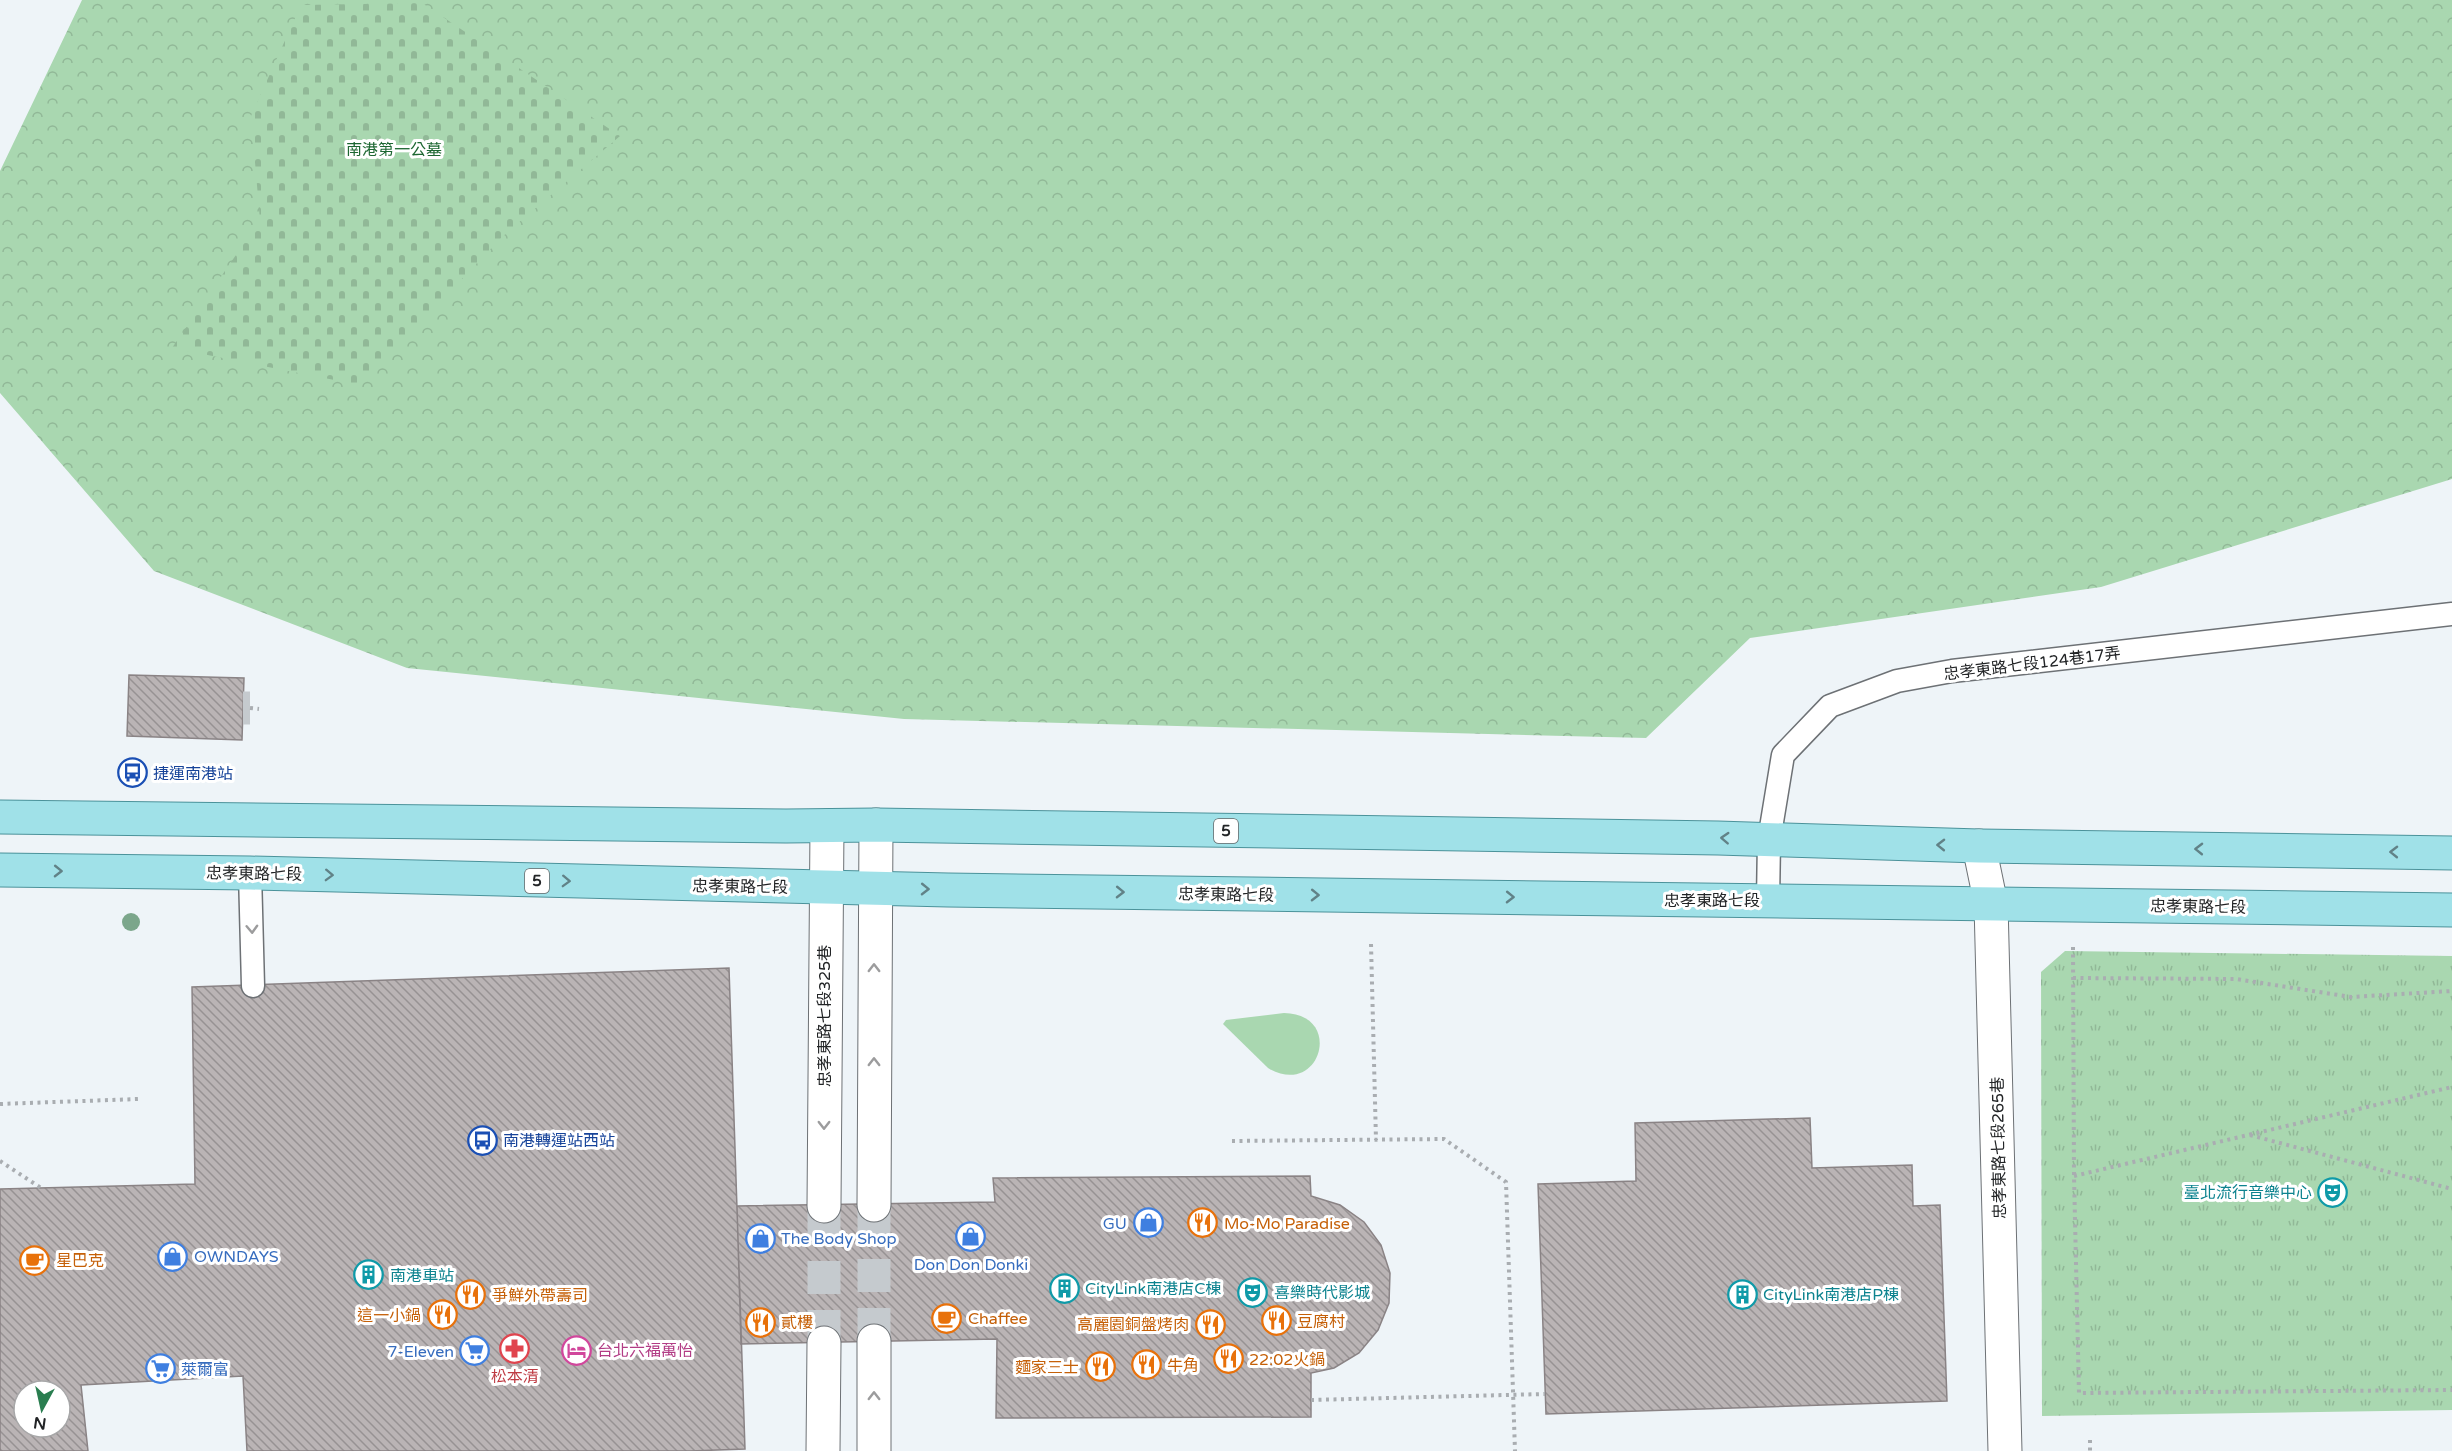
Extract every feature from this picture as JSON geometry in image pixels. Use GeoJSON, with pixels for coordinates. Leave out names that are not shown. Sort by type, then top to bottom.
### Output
{"type":"FeatureCollection","features":[{"type":"Feature","properties":{"kind":"main road","name":"5"},"geometry":{"type":"LineString","coordinates":[[0,817],[876,825],[1718,838],[1979,846],[2452,853]]}},
{"type":"Feature","properties":{"kind":"main road","name":"忠孝東路七段"},"geometry":{"type":"LineString","coordinates":[[0,870],[250,873],[874,888],[2452,910]]}},
{"type":"Feature","properties":{"kind":"street"},"geometry":{"type":"LineString","coordinates":[[874,1205],[876,825]]}},
{"type":"Feature","properties":{"kind":"street","name":"忠孝東路七段325巷"},"geometry":{"type":"LineString","coordinates":[[824,1206],[827,826]]}},
{"type":"Feature","properties":{"kind":"street","name":"忠孝東路七段265巷"},"geometry":{"type":"LineString","coordinates":[[1979,846],[1991,904],[2005,1451]]}},
{"type":"Feature","properties":{"kind":"street"},"geometry":{"type":"LineString","coordinates":[[874,1341],[874,1451]]}},
{"type":"Feature","properties":{"kind":"street"},"geometry":{"type":"LineString","coordinates":[[823,1451],[824,1343]]}},
{"type":"Feature","properties":{"kind":"lane","name":"忠孝東路七段124巷17弄"},"geometry":{"type":"LineString","coordinates":[[1768,901],[1769,840],[1782,755],[1830,706],[1897,681],[1952,672],[2452,614]]}},
{"type":"Feature","properties":{"kind":"lane"},"geometry":{"type":"LineString","coordinates":[[250,873],[254,986]]}},
{"type":"Feature","properties":{"kind":"path"},"geometry":{"type":"LineString","coordinates":[[250,708],[259,709]]}},
{"type":"Feature","properties":{"kind":"path"},"geometry":{"type":"LineString","coordinates":[[1371,944],[1376,1140]]}},
{"type":"Feature","properties":{"kind":"path"},"geometry":{"type":"LineString","coordinates":[[2073,947],[2074,1176],[2079,1392],[2452,1390]]}},
{"type":"Feature","properties":{"kind":"path"},"geometry":{"type":"LineString","coordinates":[[2073,978],[2236,979],[2351,997],[2452,991]]}},
{"type":"Feature","properties":{"kind":"path"},"geometry":{"type":"LineString","coordinates":[[2074,1176],[2452,1087]]}},
{"type":"Feature","properties":{"kind":"path"},"geometry":{"type":"LineString","coordinates":[[0,1104],[138,1100]]}},
{"type":"Feature","properties":{"kind":"path"},"geometry":{"type":"LineString","coordinates":[[2249,1135],[2452,1189]]}},
{"type":"Feature","properties":{"kind":"path"},"geometry":{"type":"LineString","coordinates":[[1232,1141],[1444,1139],[1506,1182],[1515,1451]]}},
{"type":"Feature","properties":{"kind":"path"},"geometry":{"type":"LineString","coordinates":[[0,1161],[41,1188]]}},
{"type":"Feature","properties":{"kind":"path"},"geometry":{"type":"LineString","coordinates":[[1311,1400],[1545,1394]]}},
{"type":"Feature","properties":{"kind":"path"},"geometry":{"type":"LineString","coordinates":[[2090,1440],[2090,1451]]}},
{"type":"Feature","properties":{"kind":"green space"},"geometry":{"type":"Polygon","coordinates":[[[82,0],[2452,0],[2452,479],[2101,587],[1750,638],[1646,738],[904,719],[407,668],[154,571],[0,393],[0,171],[82,0]]]}},
{"type":"Feature","properties":{"kind":"green space","name":"南港第一公墓"},"geometry":{"type":"Polygon","coordinates":[[[422,3],[620,136],[502,237],[360,385],[172,348],[260,220],[251,116],[301,5],[422,3]]]}},
{"type":"Feature","properties":{"kind":"green space"},"geometry":{"type":"Polygon","coordinates":[[[2065,951],[2452,956],[2452,1410],[2042,1416],[2041,972],[2065,951]]]}},
{"type":"Feature","properties":{"kind":"green space"},"geometry":{"type":"Polygon","coordinates":[[[1284,1013],[1303,1017],[1315,1026],[1319,1039],[1318,1052],[1312,1064],[1301,1073],[1286,1075],[1268,1068],[1223,1024],[1226,1020],[1284,1013]]]}},
{"type":"Feature","properties":{"kind":"building"},"geometry":{"type":"Polygon","coordinates":[[[129,675],[244,678],[242,740],[127,736],[129,675]]]}},
{"type":"Feature","properties":{"kind":"building","name":"南港車站"},"geometry":{"type":"Polygon","coordinates":[[[729,968],[745,1449],[247,1451],[243,1376],[81,1385],[88,1451],[0,1451],[0,1189],[195,1184],[192,987],[729,968]]]}},
{"type":"Feature","properties":{"kind":"building","name":"CityLink南港店P棟"},"geometry":{"type":"Polygon","coordinates":[[[1810,1118],[1812,1168],[1912,1165],[1913,1206],[1940,1205],[1947,1401],[1546,1414],[1538,1184],[1636,1181],[1635,1123],[1810,1118]]]}},
{"type":"Feature","properties":{"kind":"building","name":"CityLink南港店C棟"},"geometry":{"type":"Polygon","coordinates":[[[1310,1176],[1311,1196],[1340,1205],[1364,1222],[1381,1245],[1390,1273],[1389,1303],[1378,1330],[1359,1353],[1334,1368],[1311,1373],[1311,1417],[996,1418],[997,1339],[741,1344],[737,1206],[995,1202],[993,1178],[1310,1176]]]}},
{"type":"Feature","properties":{"kind":"tunnel"},"geometry":{"type":"LineString","coordinates":[[243,708],[250,708]]}},
{"type":"Feature","properties":{"kind":"tunnel"},"geometry":{"type":"LineString","coordinates":[[874,1205],[874,1341]]}},
{"type":"Feature","properties":{"kind":"tunnel"},"geometry":{"type":"LineString","coordinates":[[824,1206],[824,1343]]}},
{"type":"Feature","properties":{"kind":"place","name":"捷運南港站"},"geometry":{"type":"Point","coordinates":[132,773]}},
{"type":"Feature","properties":{"kind":"place","name":"南港轉運站西站"},"geometry":{"type":"Point","coordinates":[482,1140]}},
{"type":"Feature","properties":{"kind":"place","name":"臺北流行音樂中心"},"geometry":{"type":"Point","coordinates":[2333,1192]}},
{"type":"Feature","properties":{"kind":"place","name":"GU"},"geometry":{"type":"Point","coordinates":[1148,1223]}},
{"type":"Feature","properties":{"kind":"place","name":"Mo-Mo Paradise"},"geometry":{"type":"Point","coordinates":[1203,1223]}},
{"type":"Feature","properties":{"kind":"place","name":"Don Don Donki"},"geometry":{"type":"Point","coordinates":[971,1236]}},
{"type":"Feature","properties":{"kind":"place","name":"The Body Shop"},"geometry":{"type":"Point","coordinates":[760,1238]}},
{"type":"Feature","properties":{"kind":"place","name":"OWNDAYS"},"geometry":{"type":"Point","coordinates":[173,1256]}},
{"type":"Feature","properties":{"kind":"place","name":"星巴克"},"geometry":{"type":"Point","coordinates":[35,1260]}},
{"type":"Feature","properties":{"kind":"place","name":"南港車站"},"geometry":{"type":"Point","coordinates":[369,1275]}},
{"type":"Feature","properties":{"kind":"place","name":"CityLink南港店C棟"},"geometry":{"type":"Point","coordinates":[1064,1288]}},
{"type":"Feature","properties":{"kind":"place","name":"喜樂時代影城"},"geometry":{"type":"Point","coordinates":[1253,1292]}},
{"type":"Feature","properties":{"kind":"place","name":"CityLink南港店P棟"},"geometry":{"type":"Point","coordinates":[1742,1294]}},
{"type":"Feature","properties":{"kind":"place","name":"爭鮮外帶壽司"},"geometry":{"type":"Point","coordinates":[471,1295]}},
{"type":"Feature","properties":{"kind":"place","name":"這一小鍋"},"geometry":{"type":"Point","coordinates":[442,1315]}},
{"type":"Feature","properties":{"kind":"place","name":"Chaffee"},"geometry":{"type":"Point","coordinates":[947,1318]}},
{"type":"Feature","properties":{"kind":"place","name":"豆腐村"},"geometry":{"type":"Point","coordinates":[1276,1321]}},
{"type":"Feature","properties":{"kind":"place","name":"貳樓"},"geometry":{"type":"Point","coordinates":[760,1322]}},
{"type":"Feature","properties":{"kind":"place","name":"高麗園銅盤烤肉"},"geometry":{"type":"Point","coordinates":[1210,1324]}},
{"type":"Feature","properties":{"kind":"place","name":"松本清"},"geometry":{"type":"Point","coordinates":[515,1348]}},
{"type":"Feature","properties":{"kind":"place","name":"台北六福萬怡"},"geometry":{"type":"Point","coordinates":[576,1350]}},
{"type":"Feature","properties":{"kind":"place","name":"7-Eleven"},"geometry":{"type":"Point","coordinates":[475,1351]}},
{"type":"Feature","properties":{"kind":"place","name":"22:02火鍋"},"geometry":{"type":"Point","coordinates":[1228,1359]}},
{"type":"Feature","properties":{"kind":"place","name":"牛角"},"geometry":{"type":"Point","coordinates":[1146,1365]}},
{"type":"Feature","properties":{"kind":"place","name":"麵家三士"},"geometry":{"type":"Point","coordinates":[1100,1367]}},
{"type":"Feature","properties":{"kind":"place","name":"萊爾富"},"geometry":{"type":"Point","coordinates":[160,1369]}}]}
